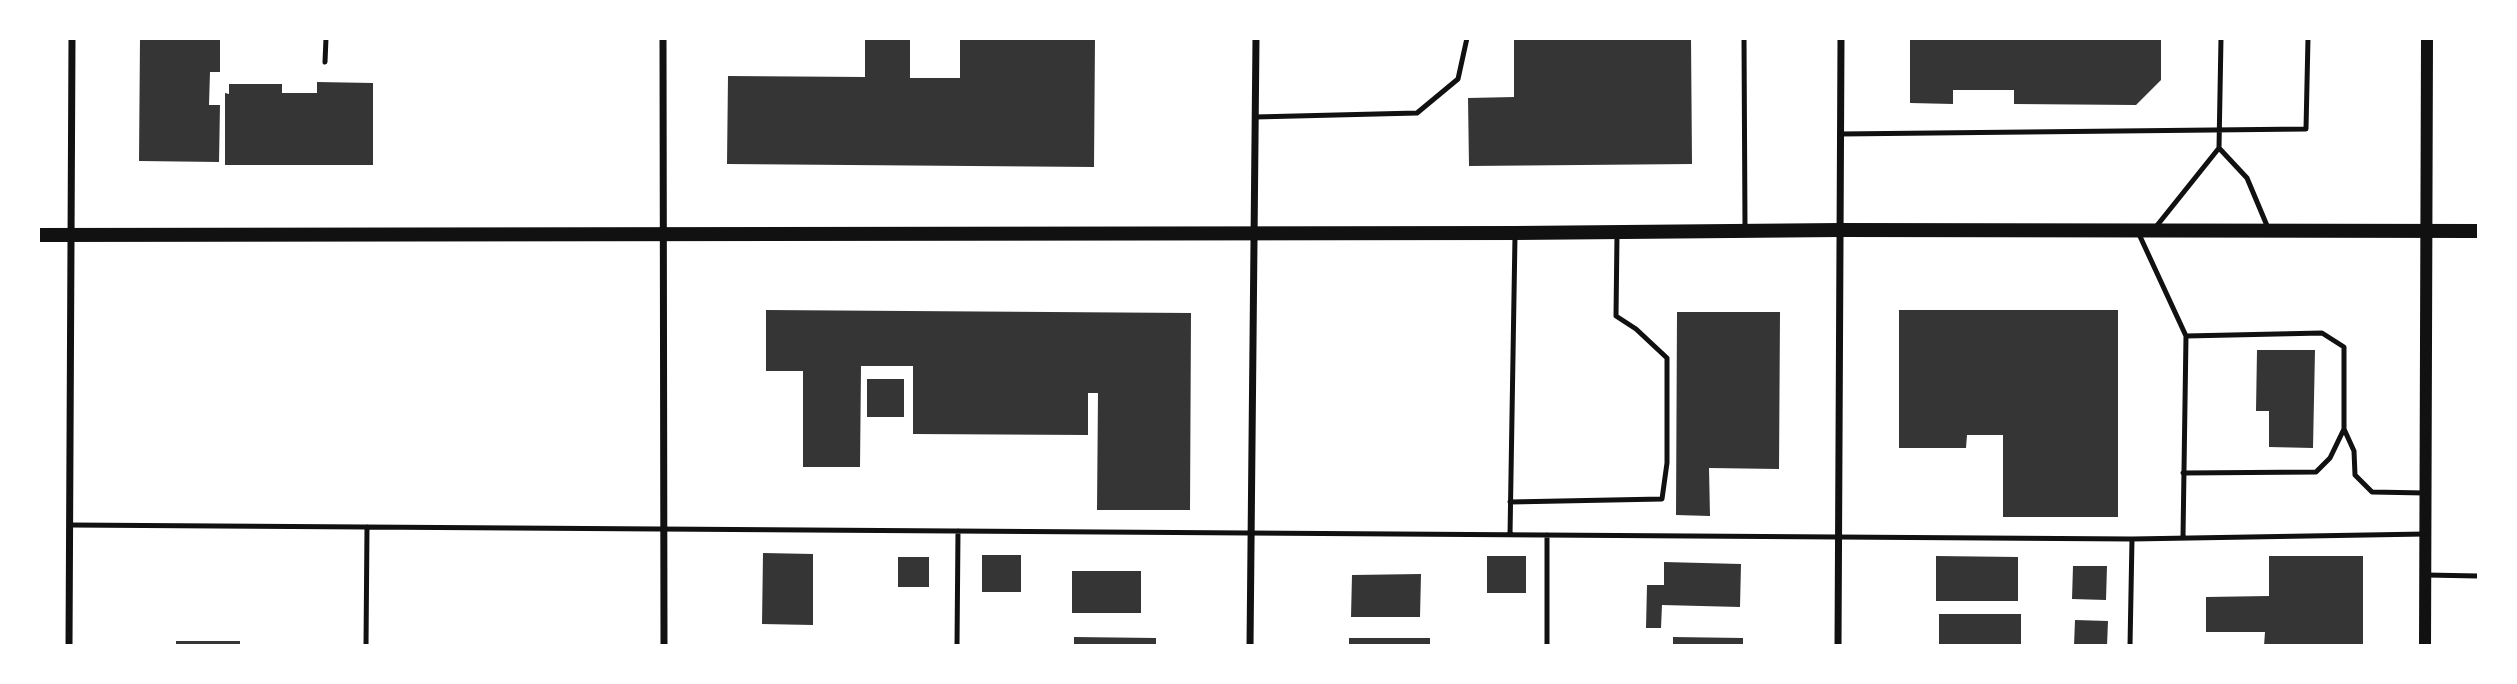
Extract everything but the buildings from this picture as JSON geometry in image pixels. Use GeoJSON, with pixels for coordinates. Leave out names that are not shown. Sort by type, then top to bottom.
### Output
{"type":"FeatureCollection","features":[{"type":"Feature","properties":{"kind":"main road"},"geometry":{"type":"LineString","coordinates":[[38,235],[1515,233],[1745,230],[2479,231]]}},
{"type":"Feature","properties":{"kind":"street"},"geometry":{"type":"LineString","coordinates":[[69,646],[72,38]]}},
{"type":"Feature","properties":{"kind":"street"},"geometry":{"type":"LineString","coordinates":[[663,38],[664,646]]}},
{"type":"Feature","properties":{"kind":"street"},"geometry":{"type":"LineString","coordinates":[[1250,646],[1256,38]]}},
{"type":"Feature","properties":{"kind":"street"},"geometry":{"type":"LineString","coordinates":[[1838,646],[1841,38]]}},
{"type":"Feature","properties":{"kind":"street"},"geometry":{"type":"LineString","coordinates":[[2425,646],[2427,38]]}},
{"type":"Feature","properties":{"kind":"lane"},"geometry":{"type":"LineString","coordinates":[[325,62],[326,38]]}},
{"type":"Feature","properties":{"kind":"lane"},"geometry":{"type":"LineString","coordinates":[[1255,117],[1417,113],[1458,79],[1467,38]]}},
{"type":"Feature","properties":{"kind":"lane"},"geometry":{"type":"LineString","coordinates":[[1744,38],[1745,230]]}},
{"type":"Feature","properties":{"kind":"lane"},"geometry":{"type":"LineString","coordinates":[[2221,38],[2219,148],[2247,178],[2269,231]]}},
{"type":"Feature","properties":{"kind":"lane"},"geometry":{"type":"LineString","coordinates":[[1840,134],[2306,129],[2308,38]]}},
{"type":"Feature","properties":{"kind":"lane"},"geometry":{"type":"LineString","coordinates":[[2153,231],[2219,148]]}},
{"type":"Feature","properties":{"kind":"lane"},"geometry":{"type":"LineString","coordinates":[[2137,231],[2186,336],[2183,537]]}},
{"type":"Feature","properties":{"kind":"lane"},"geometry":{"type":"LineString","coordinates":[[1510,502],[1662,499],[1667,463],[1667,358],[1636,329],[1616,316],[1618,232]]}},
{"type":"Feature","properties":{"kind":"lane"},"geometry":{"type":"LineString","coordinates":[[1510,535],[1515,233]]}},
{"type":"Feature","properties":{"kind":"lane"},"geometry":{"type":"LineString","coordinates":[[2186,336],[2322,333],[2344,347],[2344,429],[2354,451],[2355,475],[2372,492],[2425,493]]}},
{"type":"Feature","properties":{"kind":"lane"},"geometry":{"type":"LineString","coordinates":[[2183,473],[2316,472],[2330,458],[2344,429]]}},
{"type":"Feature","properties":{"kind":"lane"},"geometry":{"type":"LineString","coordinates":[[70,525],[2132,539],[2425,534]]}},
{"type":"Feature","properties":{"kind":"lane"},"geometry":{"type":"LineString","coordinates":[[366,646],[367,527]]}},
{"type":"Feature","properties":{"kind":"lane"},"geometry":{"type":"LineString","coordinates":[[957,646],[958,531]]}},
{"type":"Feature","properties":{"kind":"lane"},"geometry":{"type":"LineString","coordinates":[[1547,646],[1548,535]]}},
{"type":"Feature","properties":{"kind":"lane"},"geometry":{"type":"LineString","coordinates":[[2130,646],[2132,539]]}},
{"type":"Feature","properties":{"kind":"lane"},"geometry":{"type":"LineString","coordinates":[[2425,575],[2479,576]]}}]}
